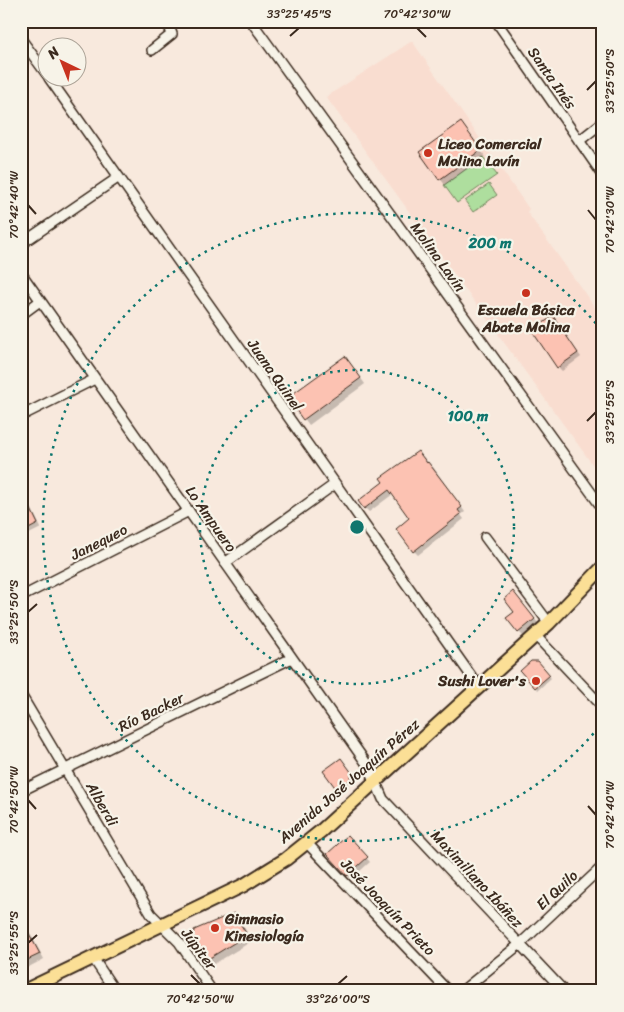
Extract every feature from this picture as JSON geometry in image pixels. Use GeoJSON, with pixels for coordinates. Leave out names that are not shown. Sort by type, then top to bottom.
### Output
{"type":"FeatureCollection","features":[{"type":"Feature","properties":{"kind":"main road","name":"Avenida José Joaquín Pérez"},"geometry":{"type":"LineString","coordinates":[[25,990],[244,885],[286,859],[307,843],[535,636],[603,567]]}},
{"type":"Feature","properties":{"kind":"street"},"geometry":{"type":"LineString","coordinates":[[152,50],[172,34],[167,21]]}},
{"type":"Feature","properties":{"kind":"street","name":"Molina Lavín"},"geometry":{"type":"LineString","coordinates":[[251,21],[603,509]]}},
{"type":"Feature","properties":{"kind":"street","name":"Santa Inés"},"geometry":{"type":"LineString","coordinates":[[496,21],[603,176]]}},
{"type":"Feature","properties":{"kind":"street","name":"Juana Quinel"},"geometry":{"type":"LineString","coordinates":[[21,39],[38,63]]}},
{"type":"Feature","properties":{"kind":"street","name":"Juana Quinel"},"geometry":{"type":"LineString","coordinates":[[56,88],[479,687]]}},
{"type":"Feature","properties":{"kind":"street"},"geometry":{"type":"LineString","coordinates":[[579,141],[603,122]]}},
{"type":"Feature","properties":{"kind":"street"},"geometry":{"type":"LineString","coordinates":[[21,244],[119,177]]}},
{"type":"Feature","properties":{"kind":"street","name":"Lo Ampuero"},"geometry":{"type":"LineString","coordinates":[[21,274],[369,767],[375,782]]}},
{"type":"Feature","properties":{"kind":"street"},"geometry":{"type":"LineString","coordinates":[[21,315],[40,301]]}},
{"type":"Feature","properties":{"kind":"street"},"geometry":{"type":"LineString","coordinates":[[21,416],[96,379]]}},
{"type":"Feature","properties":{"kind":"street"},"geometry":{"type":"LineString","coordinates":[[225,563],[335,484]]}},
{"type":"Feature","properties":{"kind":"street","name":"Janequeo"},"geometry":{"type":"LineString","coordinates":[[21,597],[189,511]]}},
{"type":"Feature","properties":{"kind":"street"},"geometry":{"type":"LineString","coordinates":[[484,537],[548,623]]}},
{"type":"Feature","properties":{"kind":"street"},"geometry":{"type":"LineString","coordinates":[[535,636],[603,707]]}},
{"type":"Feature","properties":{"kind":"street","name":"Río Backer"},"geometry":{"type":"LineString","coordinates":[[21,791],[292,658]]}},
{"type":"Feature","properties":{"kind":"street","name":"Alberdi"},"geometry":{"type":"LineString","coordinates":[[21,695],[151,914],[162,925]]}},
{"type":"Feature","properties":{"kind":"street","name":"Maximiliano Ibáñez"},"geometry":{"type":"LineString","coordinates":[[375,782],[383,799],[564,991]]}},
{"type":"Feature","properties":{"kind":"street","name":"José Joaquín Prieto"},"geometry":{"type":"LineString","coordinates":[[307,843],[448,991]]}},
{"type":"Feature","properties":{"kind":"street","name":"El Quilo"},"geometry":{"type":"LineString","coordinates":[[462,991],[520,944],[603,866]]}},
{"type":"Feature","properties":{"kind":"street","name":"Júpiter"},"geometry":{"type":"LineString","coordinates":[[162,925],[179,942],[212,991]]}},
{"type":"Feature","properties":{"kind":"street"},"geometry":{"type":"LineString","coordinates":[[93,958],[115,991]]}},
{"type":"Feature","properties":{"kind":"shaded area"},"geometry":{"type":"Polygon","coordinates":[[[412,41],[529,209],[527,212],[603,319],[603,479],[326,97],[412,41]]]}},
{"type":"Feature","properties":{"kind":"green space"},"geometry":{"type":"Polygon","coordinates":[[[483,157],[497,175],[457,203],[444,185],[483,157]]]}},
{"type":"Feature","properties":{"kind":"green space"},"geometry":{"type":"Polygon","coordinates":[[[489,184],[497,195],[473,212],[465,201],[489,184]]]}},
{"type":"Feature","properties":{"kind":"building"},"geometry":{"type":"Polygon","coordinates":[[[461,122],[481,150],[439,180],[419,152],[461,122]]]}},
{"type":"Feature","properties":{"kind":"building"},"geometry":{"type":"Polygon","coordinates":[[[553,316],[578,353],[557,368],[532,331],[553,316]]]}},
{"type":"Feature","properties":{"kind":"building"},"geometry":{"type":"Polygon","coordinates":[[[345,356],[361,378],[303,420],[287,398],[345,356]]]}},
{"type":"Feature","properties":{"kind":"building"},"geometry":{"type":"Polygon","coordinates":[[[418,451],[462,507],[458,510],[461,514],[413,552],[396,529],[409,518],[389,490],[364,509],[358,501],[383,482],[380,478],[418,451]]]}},
{"type":"Feature","properties":{"kind":"building"},"geometry":{"type":"Polygon","coordinates":[[[21,489],[38,524],[21,533],[21,489]]]}},
{"type":"Feature","properties":{"kind":"building"},"geometry":{"type":"Polygon","coordinates":[[[513,591],[535,619],[518,633],[506,618],[514,612],[504,599],[513,591]]]}},
{"type":"Feature","properties":{"kind":"building","name":"Sushi Lover's"},"geometry":{"type":"Polygon","coordinates":[[[531,661],[538,661],[550,675],[535,688],[520,671],[531,661]]]}},
{"type":"Feature","properties":{"kind":"building"},"geometry":{"type":"Polygon","coordinates":[[[341,758],[352,773],[350,780],[337,790],[323,771],[341,758]]]}},
{"type":"Feature","properties":{"kind":"building"},"geometry":{"type":"Polygon","coordinates":[[[348,835],[368,857],[347,876],[327,854],[348,835]]]}},
{"type":"Feature","properties":{"kind":"building"},"geometry":{"type":"Polygon","coordinates":[[[234,913],[247,935],[208,959],[193,936],[194,930],[234,913]]]}},
{"type":"Feature","properties":{"kind":"building"},"geometry":{"type":"Polygon","coordinates":[[[21,919],[40,954],[21,963],[21,919]]]}},
{"type":"Feature","properties":{"kind":"place","name":"Liceo Comercial Molina Lavín"},"geometry":{"type":"Point","coordinates":[428,153]}},
{"type":"Feature","properties":{"kind":"place","name":"Escuela Básica Abate Molina"},"geometry":{"type":"Point","coordinates":[526,293]}},
{"type":"Feature","properties":{"kind":"place","name":"Sushi Lover's"},"geometry":{"type":"Point","coordinates":[536,681]}},
{"type":"Feature","properties":{"kind":"place","name":"Gimnasio Kinesiología"},"geometry":{"type":"Point","coordinates":[215,928]}}]}
